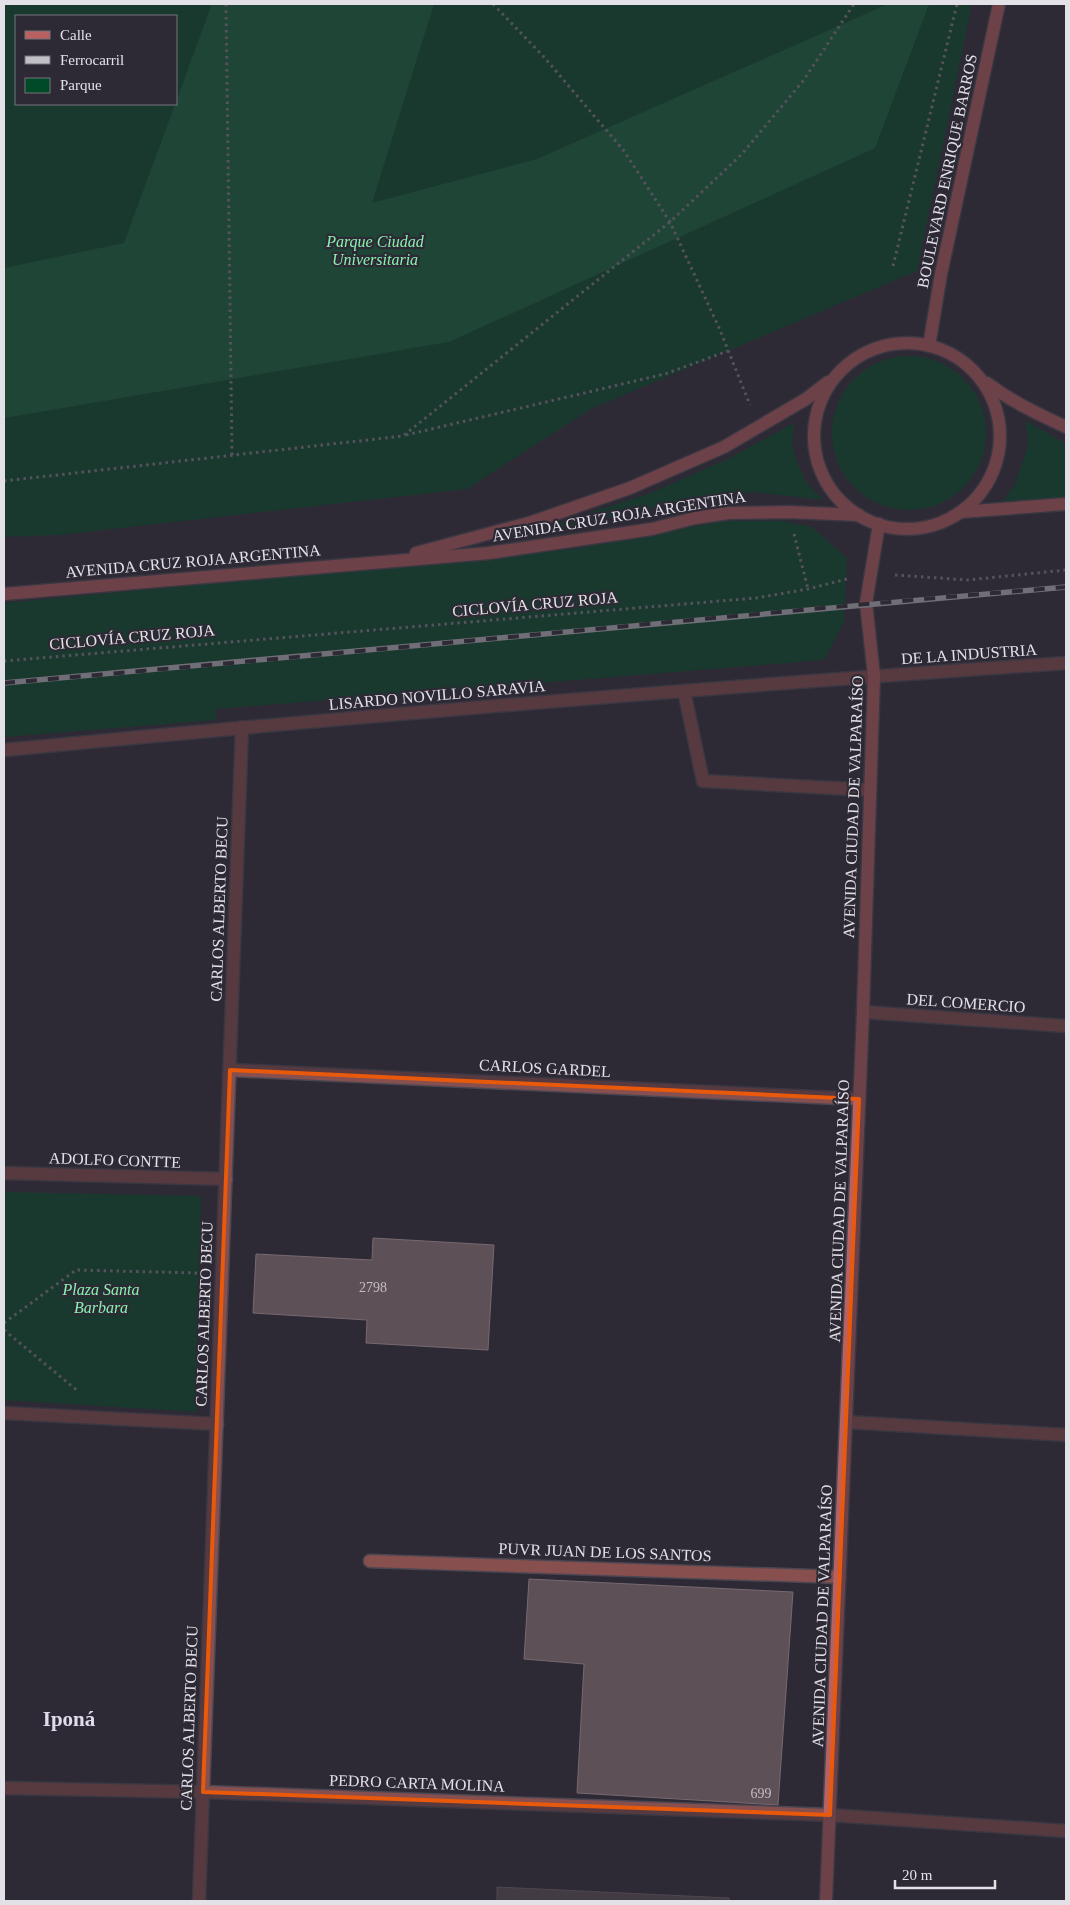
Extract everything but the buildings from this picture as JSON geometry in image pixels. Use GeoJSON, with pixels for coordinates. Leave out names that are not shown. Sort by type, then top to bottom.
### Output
{"type":"FeatureCollection","features":[{"type":"Feature","properties":{"kind":"main road","name":"BOULEVARD ENRIQUE BARROS"},"geometry":{"type":"LineString","coordinates":[[929,346],[941,274],[1000,4]]}},
{"type":"Feature","properties":{"kind":"main road"},"geometry":{"type":"LineString","coordinates":[[908,343],[929,346],[949,353],[967,364],[981,379],[992,397],[999,417],[1001,439],[998,460],[990,480],[977,498],[961,512],[942,522],[922,528],[900,528],[879,524],[859,515],[843,503],[830,488],[821,470],[815,450],[814,430],[818,410],[825,392],[837,375],[852,361],[869,351],[882,346],[908,343]]}},
{"type":"Feature","properties":{"kind":"main road","name":"AVENIDA CRUZ ROJA ARGENTINA"},"geometry":{"type":"LineString","coordinates":[[384,561],[532,522],[630,488],[724,447],[806,399],[837,375]]}},
{"type":"Feature","properties":{"kind":"main road"},"geometry":{"type":"LineString","coordinates":[[981,379],[1031,411],[1066,427]]}},
{"type":"Feature","properties":{"kind":"main road"},"geometry":{"type":"LineString","coordinates":[[961,512],[1066,504]]}},
{"type":"Feature","properties":{"kind":"main road","name":"AVENIDA CRUZ ROJA ARGENTINA"},"geometry":{"type":"LineString","coordinates":[[4,594],[488,553],[652,529],[695,518],[729,513],[788,512],[859,515]]}},
{"type":"Feature","properties":{"kind":"main road","name":"AVENIDA CIUDAD DE VALPARAÍSO"},"geometry":{"type":"LineString","coordinates":[[826,1901],[863,1012],[874,676],[866,604],[879,524]]}},
{"type":"Feature","properties":{"kind":"street","name":"DE LA INDUSTRIA"},"geometry":{"type":"LineString","coordinates":[[874,676],[1066,664]]}},
{"type":"Feature","properties":{"kind":"street","name":"LISARDO NOVILLO SARAVIA"},"geometry":{"type":"LineString","coordinates":[[4,750],[242,727],[874,676]]}},
{"type":"Feature","properties":{"kind":"street"},"geometry":{"type":"LineString","coordinates":[[684,691],[703,781],[870,790]]}},
{"type":"Feature","properties":{"kind":"street","name":"CARLOS ALBERTO BECU"},"geometry":{"type":"LineString","coordinates":[[199,1901],[242,727]]}},
{"type":"Feature","properties":{"kind":"street","name":"DEL COMERCIO"},"geometry":{"type":"LineString","coordinates":[[863,1012],[1066,1026]]}},
{"type":"Feature","properties":{"kind":"street","name":"CARLOS GARDEL"},"geometry":{"type":"LineString","coordinates":[[230,1070],[859,1099]]}},
{"type":"Feature","properties":{"kind":"street","name":"ADOLFO CONTTE"},"geometry":{"type":"LineString","coordinates":[[4,1173],[226,1179]]}},
{"type":"Feature","properties":{"kind":"street"},"geometry":{"type":"LineString","coordinates":[[4,1413],[216,1424]]}},
{"type":"Feature","properties":{"kind":"street"},"geometry":{"type":"LineString","coordinates":[[846,1422],[1066,1435]]}},
{"type":"Feature","properties":{"kind":"street","name":"PUVR JUAN DE LOS SANTOS"},"geometry":{"type":"LineString","coordinates":[[370,1561],[840,1577]]}},
{"type":"Feature","properties":{"kind":"street","name":"PEDRO CARTA MOLINA"},"geometry":{"type":"LineString","coordinates":[[4,1788],[203,1792],[830,1815],[1066,1831]]}},
{"type":"Feature","properties":{"kind":"path"},"geometry":{"type":"LineString","coordinates":[[226,4],[232,455]]}},
{"type":"Feature","properties":{"kind":"path"},"geometry":{"type":"LineString","coordinates":[[493,4],[544,57],[624,151],[670,222],[728,350],[747,400],[760,425]]}},
{"type":"Feature","properties":{"kind":"path"},"geometry":{"type":"LineString","coordinates":[[403,436],[670,222],[741,155],[803,81],[854,4]]}},
{"type":"Feature","properties":{"kind":"path"},"geometry":{"type":"LineString","coordinates":[[893,266],[957,4]]}},
{"type":"Feature","properties":{"kind":"path"},"geometry":{"type":"LineString","coordinates":[[4,481],[403,436],[665,374],[728,350]]}},
{"type":"Feature","properties":{"kind":"path"},"geometry":{"type":"LineString","coordinates":[[788,512],[808,589]]}},
{"type":"Feature","properties":{"kind":"path","name":"CICLOVÍA CRUZ ROJA"},"geometry":{"type":"LineString","coordinates":[[4,661],[756,598],[808,589],[871,573],[968,580],[1066,570]]}},
{"type":"Feature","properties":{"kind":"path"},"geometry":{"type":"LineString","coordinates":[[4,1323],[76,1270],[222,1274]]}},
{"type":"Feature","properties":{"kind":"path"},"geometry":{"type":"LineString","coordinates":[[4,1330],[80,1393]]}},
{"type":"Feature","properties":{"kind":"highlighted area"},"geometry":{"type":"Polygon","coordinates":[[[230,1070],[859,1099],[830,1815],[203,1792],[230,1070]]]}},
{"type":"Feature","properties":{"kind":"green space","name":"Parque Ciudad Universitaria"},"geometry":{"type":"Polygon","coordinates":[[[4,4],[972,4],[917,271],[591,409],[467,489],[59,535],[4,537],[4,4]]]}},
{"type":"Feature","properties":{"kind":"green space"},"geometry":{"type":"Polygon","coordinates":[[[212,4],[434,4],[372,203],[537,159],[888,4],[929,4],[875,148],[449,342],[4,418],[4,268],[124,243],[175,105],[178,105],[178,96],[212,4]]]}},
{"type":"Feature","properties":{"kind":"green space"},"geometry":{"type":"Polygon","coordinates":[[[909,356],[924,357],[939,362],[964,378],[980,403],[985,418],[985,448],[980,463],[964,488],[939,504],[924,509],[909,510],[894,509],[879,504],[854,488],[838,463],[833,448],[832,433],[833,418],[838,403],[854,378],[879,362],[894,357],[909,356]]]}},
{"type":"Feature","properties":{"kind":"green space"},"geometry":{"type":"Polygon","coordinates":[[[1026,421],[1066,444],[1066,498],[1002,503],[1015,484],[1028,446],[1026,421]]]}},
{"type":"Feature","properties":{"kind":"green space"},"geometry":{"type":"Polygon","coordinates":[[[794,423],[792,445],[799,467],[807,484],[824,500],[754,492],[724,495],[680,502],[505,540],[651,493],[730,458],[794,423]]]}},
{"type":"Feature","properties":{"kind":"green space"},"geometry":{"type":"Polygon","coordinates":[[[723,521],[783,521],[812,527],[847,558],[844,622],[824,660],[216,709],[216,720],[4,737],[4,603],[574,549],[723,521]]]}},
{"type":"Feature","properties":{"kind":"green space","name":"Plaza Santa Barbara"},"geometry":{"type":"Polygon","coordinates":[[[4,1192],[201,1196],[196,1412],[4,1400],[4,1192]]]}},
{"type":"Feature","properties":{"kind":"railway"},"geometry":{"type":"LineString","coordinates":[[4,683],[1066,587]]}},
{"type":"Feature","properties":{"kind":"district","name":"Iponá"},"geometry":{"type":"Point","coordinates":[69,1719]}}]}
